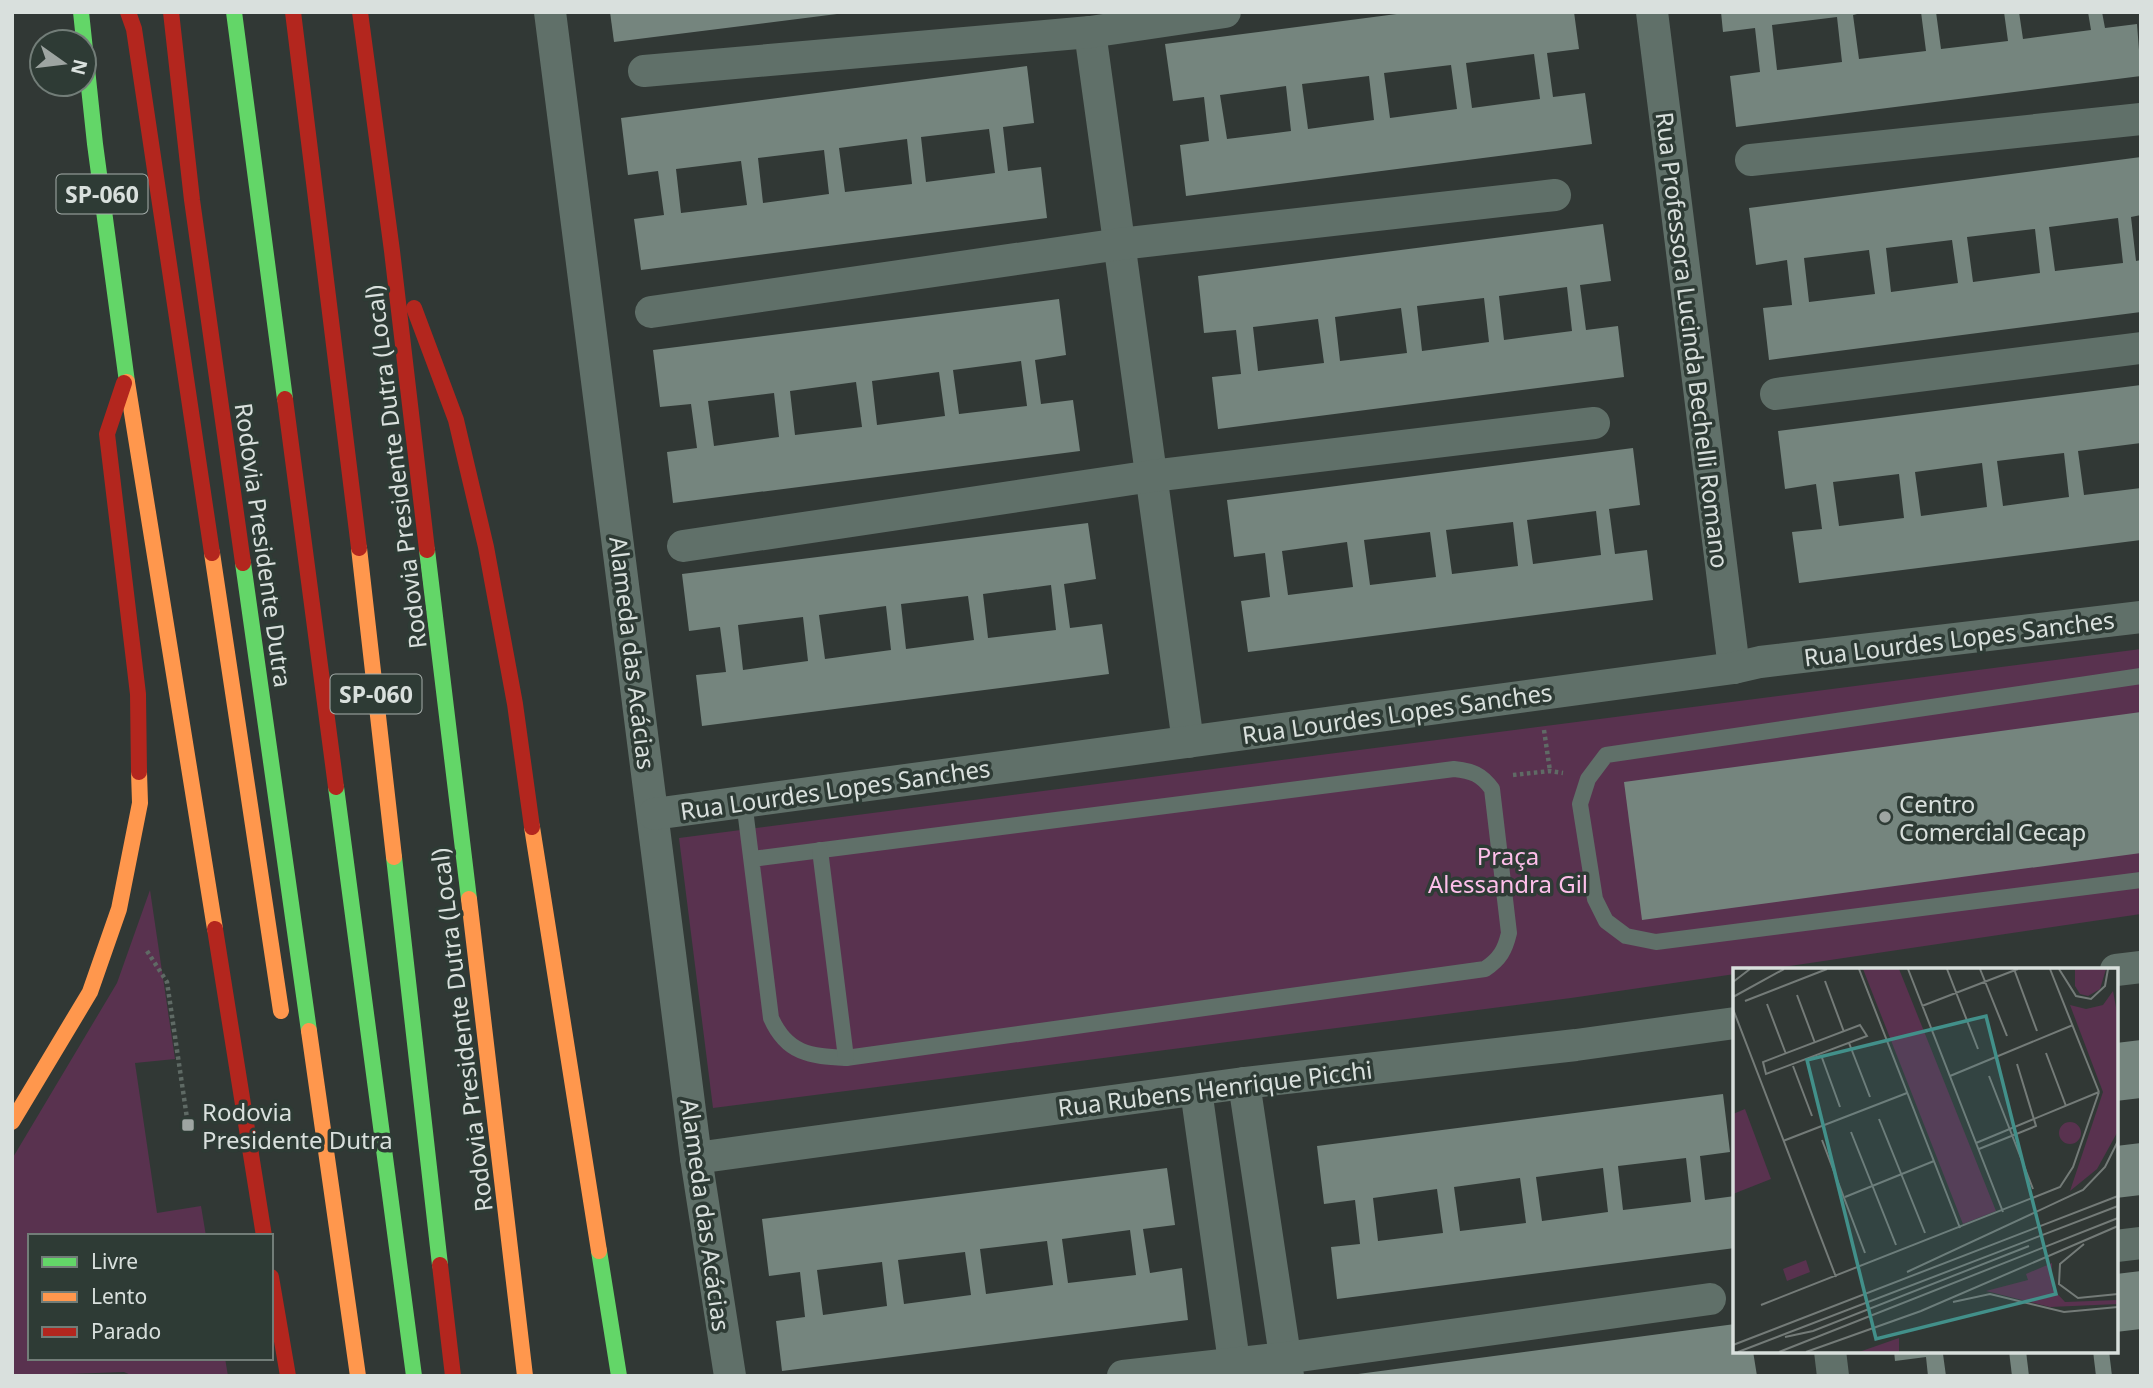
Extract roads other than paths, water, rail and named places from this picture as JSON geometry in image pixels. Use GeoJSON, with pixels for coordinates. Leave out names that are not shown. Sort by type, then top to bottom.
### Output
{"type":"FeatureCollection","features":[{"type":"Feature","properties":{"kind":"highway","name":"SP-060"},"geometry":{"type":"LineString","coordinates":[[81,12],[95,144],[126,375],[264,1234]]}},
{"type":"Feature","properties":{"kind":"highway"},"geometry":{"type":"LineString","coordinates":[[128,12],[134,29],[283,1024]]}},
{"type":"Feature","properties":{"kind":"highway","name":"Rodovia Presidente Dutra"},"geometry":{"type":"LineString","coordinates":[[171,12],[192,200],[358,1376]]}},
{"type":"Feature","properties":{"kind":"highway"},"geometry":{"type":"LineString","coordinates":[[233,12],[414,1376]]}},
{"type":"Feature","properties":{"kind":"highway","name":"SP-060"},"geometry":{"type":"LineString","coordinates":[[293,12],[356,517],[453,1376]]}},
{"type":"Feature","properties":{"kind":"highway","name":"Rodovia Presidente Dutra (Local)"},"geometry":{"type":"LineString","coordinates":[[360,12],[392,251],[525,1376]]}},
{"type":"Feature","properties":{"kind":"highway"},"geometry":{"type":"LineString","coordinates":[[392,251],[456,420],[486,547],[515,704],[540,889],[619,1376]]}},
{"type":"Feature","properties":{"kind":"highway"},"geometry":{"type":"LineString","coordinates":[[12,1122],[90,992],[119,909],[140,803],[138,694],[107,435],[126,375]]}},
{"type":"Feature","properties":{"kind":"highway"},"geometry":{"type":"LineString","coordinates":[[325,1251],[348,1293]]}},
{"type":"Feature","properties":{"kind":"highway"},"geometry":{"type":"LineString","coordinates":[[273,1289],[288,1376]]}},
{"type":"Feature","properties":{"kind":"street","name":"Alameda das Acácias"},"geometry":{"type":"LineString","coordinates":[[550,12],[696,1158],[730,1376]]}},
{"type":"Feature","properties":{"kind":"street"},"geometry":{"type":"LineString","coordinates":[[644,71],[1090,33],[1225,12]]}},
{"type":"Feature","properties":{"kind":"street","name":"Rua Professora Lucinda Bechelli Romano"},"geometry":{"type":"LineString","coordinates":[[1652,12],[1734,668]]}},
{"type":"Feature","properties":{"kind":"street"},"geometry":{"type":"LineString","coordinates":[[1090,33],[1188,741]]}},
{"type":"Feature","properties":{"kind":"street"},"geometry":{"type":"LineString","coordinates":[[1751,160],[2141,119]]}},
{"type":"Feature","properties":{"kind":"street"},"geometry":{"type":"LineString","coordinates":[[651,312],[1120,244],[1555,195]]}},
{"type":"Feature","properties":{"kind":"street"},"geometry":{"type":"LineString","coordinates":[[1776,394],[2141,348]]}},
{"type":"Feature","properties":{"kind":"street"},"geometry":{"type":"LineString","coordinates":[[683,546],[1152,476],[1594,423]]}},
{"type":"Feature","properties":{"kind":"street","name":"Rua Lourdes Lopes Sanches"},"geometry":{"type":"LineString","coordinates":[[654,814],[1734,668],[1760,662],[2141,617]]}},
{"type":"Feature","properties":{"kind":"street"},"geometry":{"type":"LineString","coordinates":[[2118,970],[2141,967]]}},
{"type":"Feature","properties":{"kind":"street","name":"Rua Rubens Henrique Picchi"},"geometry":{"type":"LineString","coordinates":[[696,1158],[1244,1083],[1576,1045],[1733,1023]]}},
{"type":"Feature","properties":{"kind":"street"},"geometry":{"type":"LineString","coordinates":[[1244,1083],[1287,1367]]}},
{"type":"Feature","properties":{"kind":"street"},"geometry":{"type":"LineString","coordinates":[[1196,1090],[1235,1370]]}},
{"type":"Feature","properties":{"kind":"street"},"geometry":{"type":"LineString","coordinates":[[2118,1246],[2141,1243]]}},
{"type":"Feature","properties":{"kind":"street"},"geometry":{"type":"LineString","coordinates":[[1123,1376],[1287,1367],[1710,1299]]}},
{"type":"Feature","properties":{"kind":"street"},"geometry":{"type":"LineString","coordinates":[[1830,1353],[1833,1376]]}},
{"type":"Feature","properties":{"kind":"lane"},"geometry":{"type":"LineString","coordinates":[[2141,676],[1606,755],[1588,779],[1580,804],[1595,899],[1606,921],[1626,936],[1656,942],[2141,880]]}},
{"type":"Feature","properties":{"kind":"lane"},"geometry":{"type":"LineString","coordinates":[[744,801],[771,1018],[779,1036],[796,1050],[818,1057],[846,1058],[1485,969],[1497,961],[1505,950],[1508,933],[1492,789],[1484,778],[1472,771],[1454,769],[752,859]]}},
{"type":"Feature","properties":{"kind":"lane"},"geometry":{"type":"LineString","coordinates":[[820,850],[846,1058]]}},
{"type":"Feature","properties":{"kind":"place","name":"Centro Comercial Cecap"},"geometry":{"type":"Point","coordinates":[1885,817]}},
{"type":"Feature","properties":{"kind":"place","name":"Rodovia Presidente Dutra"},"geometry":{"type":"Point","coordinates":[188,1125]}},
{"type":"Feature","properties":{"kind":"park label","name":"Praça Alessandra Gil"},"geometry":{"type":"Point","coordinates":[1508,869]}}]}
